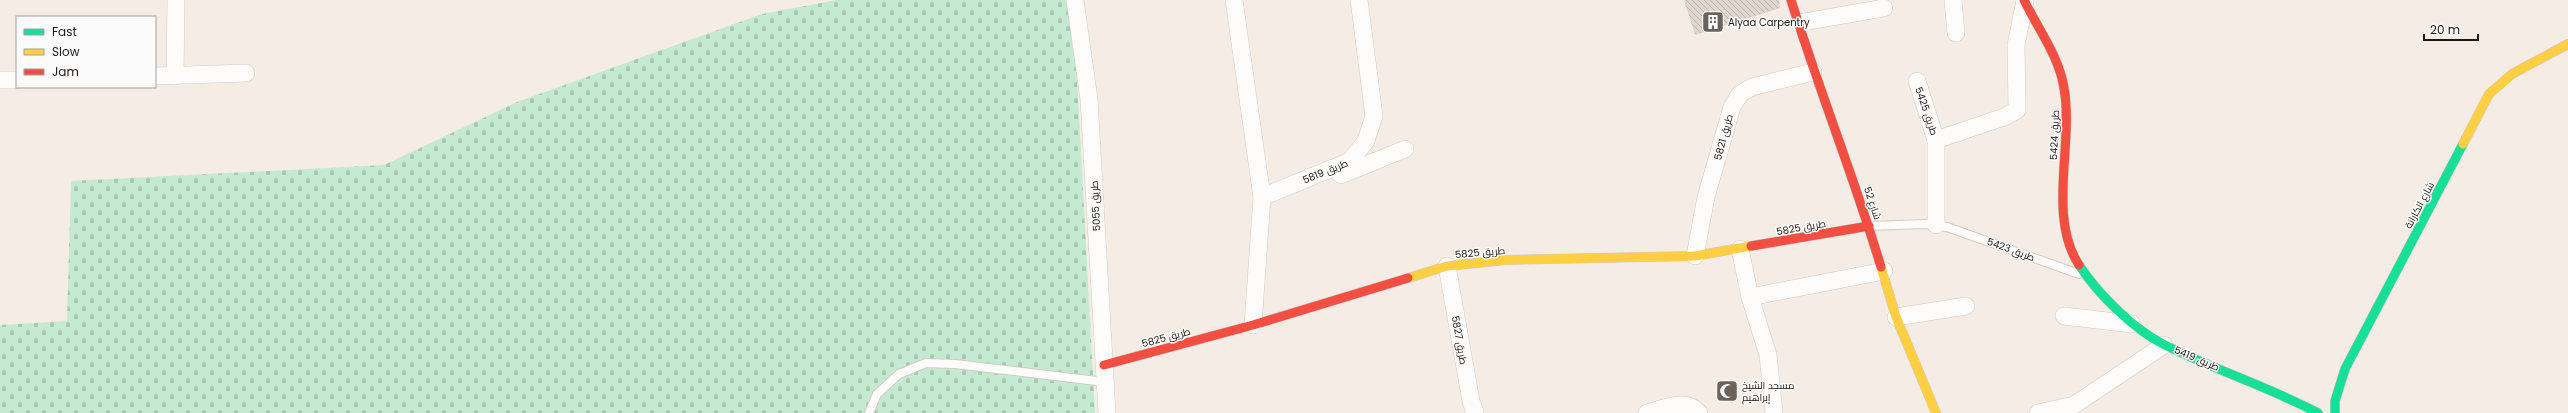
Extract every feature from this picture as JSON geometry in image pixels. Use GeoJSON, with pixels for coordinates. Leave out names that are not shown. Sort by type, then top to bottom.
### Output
{"type":"FeatureCollection","features":[{"type":"Feature","properties":{"kind":"street"},"geometry":{"type":"LineString","coordinates":[[175,76],[176,0]]}},
{"type":"Feature","properties":{"kind":"street","name":"طريق 5055"},"geometry":{"type":"LineString","coordinates":[[1075,0],[1089,99],[1107,413]]}},
{"type":"Feature","properties":{"kind":"street"},"geometry":{"type":"LineString","coordinates":[[1234,0],[1262,202],[1253,325]]}},
{"type":"Feature","properties":{"kind":"street","name":"طريق 5819"},"geometry":{"type":"LineString","coordinates":[[1262,202],[1350,162],[1366,141],[1374,116],[1359,0]]}},
{"type":"Feature","properties":{"kind":"street","name":"شارع 52"},"geometry":{"type":"LineString","coordinates":[[1791,0],[1813,72],[1884,271],[1896,317],[1936,413]]}},
{"type":"Feature","properties":{"kind":"street"},"geometry":{"type":"LineString","coordinates":[[1953,0],[1956,33]]}},
{"type":"Feature","properties":{"kind":"street"},"geometry":{"type":"LineString","coordinates":[[1936,140],[2004,117],[2017,110],[2016,45],[2024,0]]}},
{"type":"Feature","properties":{"kind":"street","name":"طريق 5424"},"geometry":{"type":"LineString","coordinates":[[2024,0],[2062,68],[2066,89],[2064,230],[2073,256],[2086,276]]}},
{"type":"Feature","properties":{"kind":"street"},"geometry":{"type":"LineString","coordinates":[[1798,23],[1884,8]]}},
{"type":"Feature","properties":{"kind":"street","name":"شارع الكارانة"},"geometry":{"type":"LineString","coordinates":[[2335,413],[2335,401],[2345,369],[2489,94],[2512,74],[2568,44]]}},
{"type":"Feature","properties":{"kind":"street","name":"طريق 5821"},"geometry":{"type":"LineString","coordinates":[[1695,256],[1706,197],[1732,106],[1740,94],[1752,87],[1813,72]]}},
{"type":"Feature","properties":{"kind":"street"},"geometry":{"type":"LineString","coordinates":[[156,76],[246,73]]}},
{"type":"Feature","properties":{"kind":"street","name":"طريق 5425"},"geometry":{"type":"LineString","coordinates":[[1917,82],[1936,140],[1936,225]]}},
{"type":"Feature","properties":{"kind":"street"},"geometry":{"type":"LineString","coordinates":[[1262,202],[1406,149]]}},
{"type":"Feature","properties":{"kind":"street","name":"طريق 5825"},"geometry":{"type":"LineString","coordinates":[[1104,365],[1253,325],[1447,266],[1505,260],[1695,256],[1869,226]]}},
{"type":"Feature","properties":{"kind":"street"},"geometry":{"type":"LineString","coordinates":[[1740,249],[1750,297],[1768,355],[1774,413]]}},
{"type":"Feature","properties":{"kind":"street","name":"طريق 5827"},"geometry":{"type":"LineString","coordinates":[[1447,266],[1471,401],[1475,413]]}},
{"type":"Feature","properties":{"kind":"street"},"geometry":{"type":"LineString","coordinates":[[1750,297],[1884,271]]}},
{"type":"Feature","properties":{"kind":"street","name":"طريق 5423"},"geometry":{"type":"LineString","coordinates":[[2086,276],[2132,324],[2164,345]]}},
{"type":"Feature","properties":{"kind":"street"},"geometry":{"type":"LineString","coordinates":[[1896,317],[1966,306]]}},
{"type":"Feature","properties":{"kind":"street","name":"طريق 5423"},"geometry":{"type":"LineString","coordinates":[[2064,316],[2132,324]]}},
{"type":"Feature","properties":{"kind":"street","name":"طريق 5419"},"geometry":{"type":"LineString","coordinates":[[2038,413],[2074,409],[2164,345],[2290,398],[2318,413]]}},
{"type":"Feature","properties":{"kind":"street"},"geometry":{"type":"LineString","coordinates":[[1647,413],[1685,404],[1693,406],[1699,413]]}},
{"type":"Feature","properties":{"kind":"lane","name":"طريق 5423"},"geometry":{"type":"LineString","coordinates":[[1869,226],[1936,225],[1960,230],[2086,276]]}},
{"type":"Feature","properties":{"kind":"lane"},"geometry":{"type":"LineString","coordinates":[[869,413],[877,394],[898,374],[926,363],[956,364],[1105,382]]}},
{"type":"Feature","properties":{"kind":"green space"},"geometry":{"type":"Polygon","coordinates":[[[837,0],[1066,0],[1076,60],[1095,413],[0,413],[0,325],[67,321],[71,181],[384,165],[517,102],[762,14],[837,0]]]}},
{"type":"Feature","properties":{"kind":"building","name":"Alyaa Carpentry"},"geometry":{"type":"Polygon","coordinates":[[[1684,0],[1779,0],[1780,8],[1695,35],[1684,0]]]}},
{"type":"Feature","properties":{"kind":"traffic: fast"},"geometry":{"type":"LineString","coordinates":[[2335,413],[2335,401],[2345,369],[2463,144]]}},
{"type":"Feature","properties":{"kind":"traffic: fast"},"geometry":{"type":"LineString","coordinates":[[2079,265],[2106,299],[2129,321],[2153,338],[2203,363],[2280,395],[2318,413]]}},
{"type":"Feature","properties":{"kind":"traffic: slow"},"geometry":{"type":"LineString","coordinates":[[2463,144],[2489,94],[2512,74],[2568,44]]}},
{"type":"Feature","properties":{"kind":"traffic: slow"},"geometry":{"type":"LineString","coordinates":[[1408,278],[1447,266],[1505,260],[1695,256],[1751,246]]}},
{"type":"Feature","properties":{"kind":"traffic: slow"},"geometry":{"type":"LineString","coordinates":[[1881,267],[1896,317],[1936,413]]}},
{"type":"Feature","properties":{"kind":"traffic: jam"},"geometry":{"type":"LineString","coordinates":[[1791,0],[1871,233],[1881,267]]}},
{"type":"Feature","properties":{"kind":"traffic: jam"},"geometry":{"type":"LineString","coordinates":[[2024,0],[2053,54],[2058,65],[2064,88],[2066,132],[2063,202],[2065,225],[2070,246],[2079,265]]}},
{"type":"Feature","properties":{"kind":"traffic: jam"},"geometry":{"type":"LineString","coordinates":[[1751,246],[1869,226]]}},
{"type":"Feature","properties":{"kind":"traffic: jam"},"geometry":{"type":"LineString","coordinates":[[1104,365],[1253,325],[1408,278]]}},
{"type":"Feature","properties":{"kind":"place","name":"Alyaa Carpentry"},"geometry":{"type":"Point","coordinates":[1713,22]}},
{"type":"Feature","properties":{"kind":"place","name":"مسجد الشيخ إبراهيم"},"geometry":{"type":"Point","coordinates":[1727,391]}}]}
